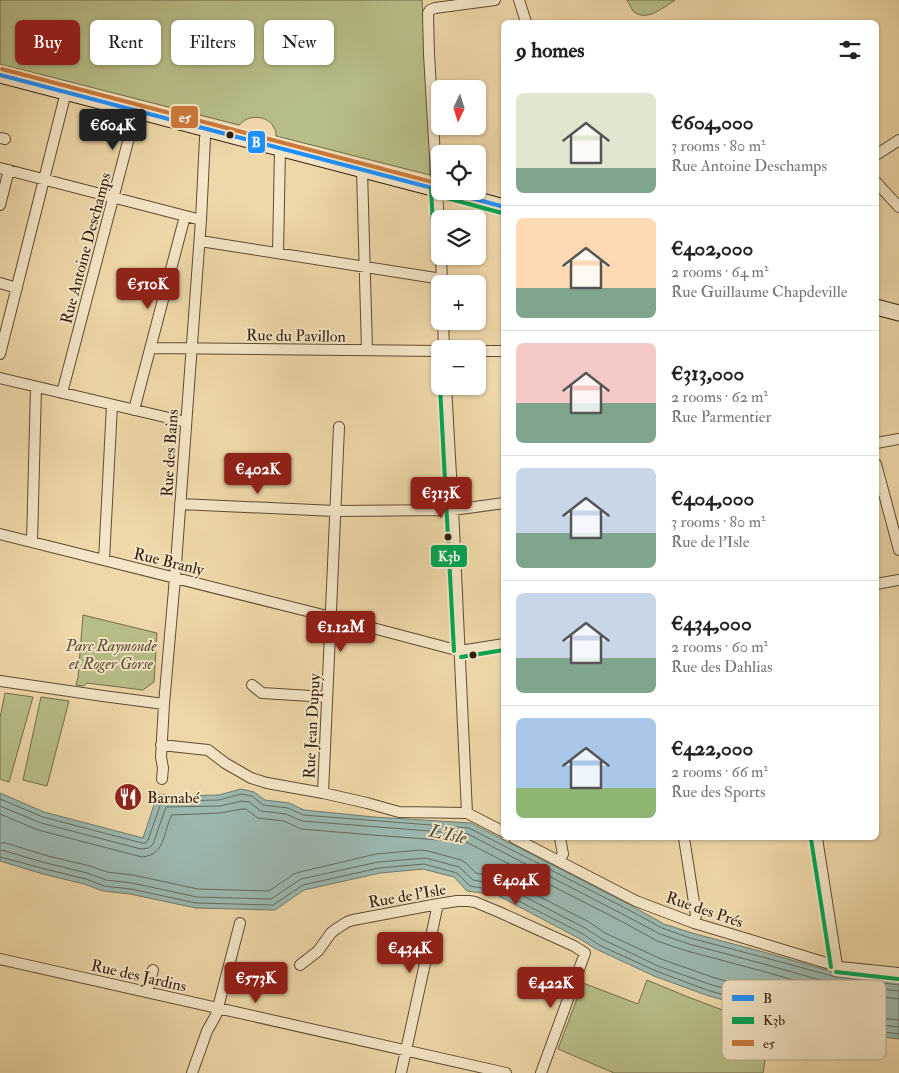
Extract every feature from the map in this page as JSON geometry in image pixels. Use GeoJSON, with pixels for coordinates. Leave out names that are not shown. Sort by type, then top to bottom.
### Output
{"type":"FeatureCollection","features":[{"type":"Feature","properties":{"kind":"main road"},"geometry":{"type":"LineString","coordinates":[[0,75],[431,187]]}},
{"type":"Feature","properties":{"kind":"main road"},"geometry":{"type":"LineString","coordinates":[[478,200],[501,206]]}},
{"type":"Feature","properties":{"kind":"main road"},"geometry":{"type":"LineString","coordinates":[[879,308],[899,313]]}},
{"type":"Feature","properties":{"kind":"street"},"geometry":{"type":"LineString","coordinates":[[437,145],[430,73],[428,13],[435,8],[495,0]]}},
{"type":"Feature","properties":{"kind":"street"},"geometry":{"type":"LineString","coordinates":[[519,0],[525,20]]}},
{"type":"Feature","properties":{"kind":"street"},"geometry":{"type":"LineString","coordinates":[[0,354],[66,92]]}},
{"type":"Feature","properties":{"kind":"street","name":"Rue Antoine Deschamps"},"geometry":{"type":"LineString","coordinates":[[62,393],[136,111]]}},
{"type":"Feature","properties":{"kind":"street","name":"Rue des Bains"},"geometry":{"type":"LineString","coordinates":[[162,779],[160,757],[175,578],[207,129]]}},
{"type":"Feature","properties":{"kind":"street"},"geometry":{"type":"LineString","coordinates":[[879,153],[899,140]]}},
{"type":"Feature","properties":{"kind":"street"},"geometry":{"type":"LineString","coordinates":[[278,253],[280,149]]}},
{"type":"Feature","properties":{"kind":"street"},"geometry":{"type":"LineString","coordinates":[[0,205],[5,169],[201,220]]}},
{"type":"Feature","properties":{"kind":"street"},"geometry":{"type":"LineString","coordinates":[[362,170],[367,350]]}},
{"type":"Feature","properties":{"kind":"street"},"geometry":{"type":"LineString","coordinates":[[879,185],[899,207]]}},
{"type":"Feature","properties":{"kind":"street"},"geometry":{"type":"LineString","coordinates":[[134,410],[152,348],[185,216]]}},
{"type":"Feature","properties":{"kind":"street"},"geometry":{"type":"LineString","coordinates":[[200,241],[431,279]]}},
{"type":"Feature","properties":{"kind":"street"},"geometry":{"type":"LineString","coordinates":[[0,283],[17,288]]}},
{"type":"Feature","properties":{"kind":"street","name":"Rue du Pavillon"},"geometry":{"type":"LineString","coordinates":[[152,348],[431,351]]}},
{"type":"Feature","properties":{"kind":"street"},"geometry":{"type":"LineString","coordinates":[[486,351],[501,351]]}},
{"type":"Feature","properties":{"kind":"street"},"geometry":{"type":"LineString","coordinates":[[0,378],[186,422]]}},
{"type":"Feature","properties":{"kind":"street"},"geometry":{"type":"LineString","coordinates":[[32,542],[36,387]]}},
{"type":"Feature","properties":{"kind":"street"},"geometry":{"type":"LineString","coordinates":[[447,395],[467,813]]}},
{"type":"Feature","properties":{"kind":"street"},"geometry":{"type":"LineString","coordinates":[[104,560],[112,405]]}},
{"type":"Feature","properties":{"kind":"street","name":"Rue Jean Dupuy"},"geometry":{"type":"LineString","coordinates":[[323,793],[339,427]]}},
{"type":"Feature","properties":{"kind":"street"},"geometry":{"type":"LineString","coordinates":[[879,442],[899,438]]}},
{"type":"Feature","properties":{"kind":"street"},"geometry":{"type":"LineString","coordinates":[[879,475],[898,545]]}},
{"type":"Feature","properties":{"kind":"street"},"geometry":{"type":"LineString","coordinates":[[180,504],[335,511],[453,510],[501,503]]}},
{"type":"Feature","properties":{"kind":"street","name":"Rue Branly"},"geometry":{"type":"LineString","coordinates":[[0,534],[460,651]]}},
{"type":"Feature","properties":{"kind":"street"},"geometry":{"type":"LineString","coordinates":[[879,583],[899,580]]}},
{"type":"Feature","properties":{"kind":"street"},"geometry":{"type":"LineString","coordinates":[[460,651],[501,644]]}},
{"type":"Feature","properties":{"kind":"street"},"geometry":{"type":"LineString","coordinates":[[0,681],[164,704]]}},
{"type":"Feature","properties":{"kind":"street"},"geometry":{"type":"LineString","coordinates":[[252,685],[262,693],[327,697]]}},
{"type":"Feature","properties":{"kind":"street"},"geometry":{"type":"LineString","coordinates":[[162,745],[208,750],[225,763],[251,778],[367,803],[398,812],[467,813],[501,830]]}},
{"type":"Feature","properties":{"kind":"street","name":"Rue des Prés"},"geometry":{"type":"LineString","coordinates":[[518,840],[636,901],[694,924],[837,966],[899,973]]}},
{"type":"Feature","properties":{"kind":"street"},"geometry":{"type":"LineString","coordinates":[[559,860],[563,854],[560,840]]}},
{"type":"Feature","properties":{"kind":"street"},"geometry":{"type":"LineString","coordinates":[[684,840],[696,915],[694,924]]}},
{"type":"Feature","properties":{"kind":"street"},"geometry":{"type":"LineString","coordinates":[[817,840],[837,966]]}},
{"type":"Feature","properties":{"kind":"street","name":"Rue de l'Isle"},"geometry":{"type":"LineString","coordinates":[[300,965],[318,951],[331,933],[347,922],[457,901],[475,902],[574,946],[585,953],[541,1073]]}},
{"type":"Feature","properties":{"kind":"street"},"geometry":{"type":"LineString","coordinates":[[401,1073],[438,904]]}},
{"type":"Feature","properties":{"kind":"street"},"geometry":{"type":"LineString","coordinates":[[192,1073],[203,1041],[216,1015],[240,923]]}},
{"type":"Feature","properties":{"kind":"street","name":"Rue des Jardins"},"geometry":{"type":"LineString","coordinates":[[0,959],[506,1073]]}},
{"type":"Feature","properties":{"kind":"street"},"geometry":{"type":"LineString","coordinates":[[147,992],[153,970]]}},
{"type":"Feature","properties":{"kind":"green space"},"geometry":{"type":"Polygon","coordinates":[[[0,0],[422,0],[429,110],[430,175],[276,136],[276,131],[272,124],[265,119],[249,118],[239,125],[0,64],[0,0]]]}},
{"type":"Feature","properties":{"kind":"green space"},"geometry":{"type":"Polygon","coordinates":[[[627,0],[675,0],[655,13],[644,15],[633,11],[627,0]]]}},
{"type":"Feature","properties":{"kind":"green space","name":"Parc Raymonde et Roger Gorse"},"geometry":{"type":"Polygon","coordinates":[[[83,615],[157,633],[154,682],[143,690],[87,683],[83,686],[76,685],[83,615]]]}},
{"type":"Feature","properties":{"kind":"green space"},"geometry":{"type":"Polygon","coordinates":[[[5,693],[33,697],[9,782],[0,779],[0,718],[5,693]]]}},
{"type":"Feature","properties":{"kind":"green space"},"geometry":{"type":"Polygon","coordinates":[[[41,697],[69,701],[47,786],[23,780],[41,697]]]}},
{"type":"Feature","properties":{"kind":"green space"},"geometry":{"type":"Polygon","coordinates":[[[647,980],[722,1010],[722,1060],[765,1060],[763,1073],[614,1073],[558,1049],[583,983],[638,1004],[647,980]]]}},
{"type":"Feature","properties":{"kind":"water","name":"L'Isle"},"geometry":{"type":"Polygon","coordinates":[[[241,789],[254,792],[265,800],[289,803],[304,810],[374,817],[471,823],[664,924],[837,973],[899,980],[899,1039],[886,1037],[886,980],[722,980],[722,1000],[654,976],[596,949],[497,895],[467,891],[454,877],[423,869],[380,873],[304,890],[275,910],[196,908],[130,894],[103,891],[0,861],[0,793],[44,812],[143,838],[159,794],[178,796],[219,795],[241,789]]]}},
{"type":"Feature","properties":{"kind":"transit line","name":"e5"},"geometry":{"type":"LineString","coordinates":[[2,69],[431,182]]}},
{"type":"Feature","properties":{"kind":"transit line","name":"B"},"geometry":{"type":"LineString","coordinates":[[0,75],[431,188]]}},
{"type":"Feature","properties":{"kind":"transit line","name":"K3b"},"geometry":{"type":"LineString","coordinates":[[432,200],[432,210]]}},
{"type":"Feature","properties":{"kind":"transit line","name":"K3b"},"geometry":{"type":"LineString","coordinates":[[454,200],[501,213]]}},
{"type":"Feature","properties":{"kind":"transit line","name":"B"},"geometry":{"type":"LineString","coordinates":[[479,200],[501,206]]}},
{"type":"Feature","properties":{"kind":"transit line","name":"K3b"},"geometry":{"type":"LineString","coordinates":[[440,395],[454,651]]}},
{"type":"Feature","properties":{"kind":"transit line","name":"K3b"},"geometry":{"type":"LineString","coordinates":[[461,657],[501,650]]}},
{"type":"Feature","properties":{"kind":"transit line","name":"K3b"},"geometry":{"type":"LineString","coordinates":[[811,840],[831,967]]}},
{"type":"Feature","properties":{"kind":"transit line","name":"K3b"},"geometry":{"type":"LineString","coordinates":[[836,972],[898,979]]}},
{"type":"Feature","properties":{"kind":"place","name":"Barnabé"},"geometry":{"type":"Point","coordinates":[128,797]}}]}
